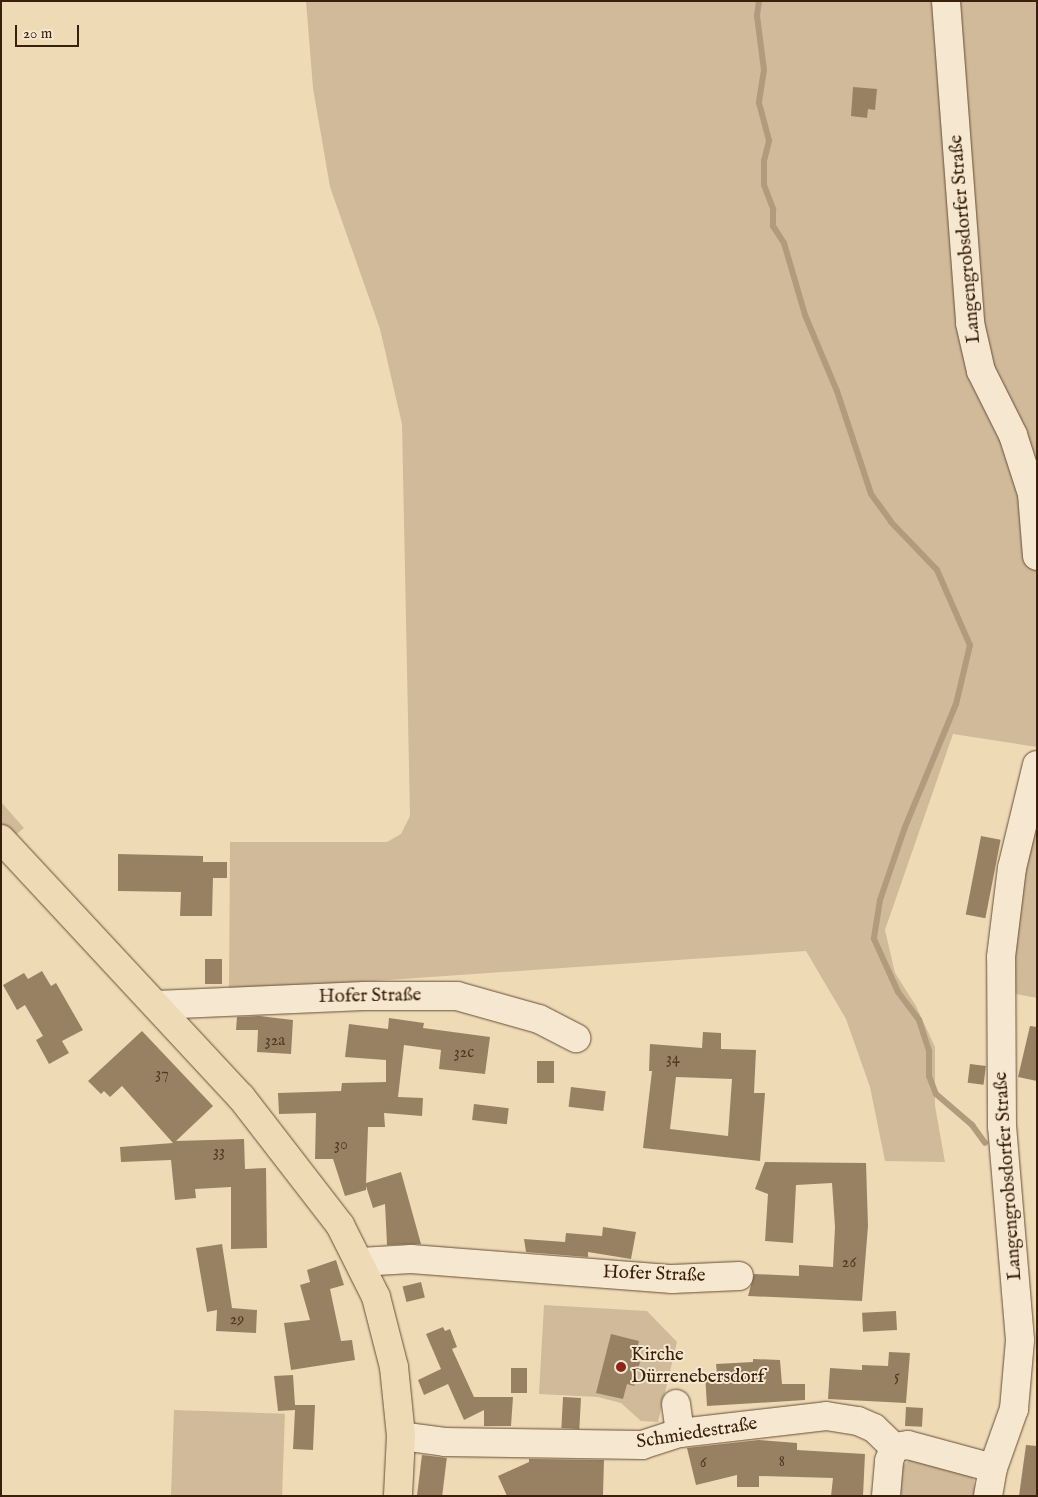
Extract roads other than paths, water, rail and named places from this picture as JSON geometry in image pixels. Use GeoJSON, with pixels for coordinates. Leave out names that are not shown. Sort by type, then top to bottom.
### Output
{"type":"FeatureCollection","features":[{"type":"Feature","properties":{"kind":"main road"},"geometry":{"type":"LineString","coordinates":[[1,839],[241,1097],[296,1165],[340,1224],[376,1297],[394,1367],[401,1436],[398,1496]]}},
{"type":"Feature","properties":{"kind":"street","name":"Langengrobsdorfer Straße"},"geometry":{"type":"LineString","coordinates":[[946,1],[970,323],[981,371],[1013,435],[1032,494],[1037,556]]}},
{"type":"Feature","properties":{"kind":"street","name":"Langengrobsdorfer Straße"},"geometry":{"type":"LineString","coordinates":[[988,1496],[993,1468],[1014,1409],[1020,1340],[1002,1128],[1001,957],[1012,868],[1037,765]]}},
{"type":"Feature","properties":{"kind":"street","name":"Hofer Straße"},"geometry":{"type":"LineString","coordinates":[[156,1005],[364,996],[457,996],[539,1018],[576,1038]]}},
{"type":"Feature","properties":{"kind":"street","name":"Hofer Straße"},"geometry":{"type":"LineString","coordinates":[[360,1262],[411,1259],[672,1279],[739,1276]]}},
{"type":"Feature","properties":{"kind":"street"},"geometry":{"type":"LineString","coordinates":[[676,1404],[680,1433]]}},
{"type":"Feature","properties":{"kind":"street","name":"Schmiedestraße"},"geometry":{"type":"LineString","coordinates":[[401,1436],[445,1442],[642,1445],[680,1433],[826,1416],[858,1421],[874,1428],[894,1447]]}},
{"type":"Feature","properties":{"kind":"street"},"geometry":{"type":"LineString","coordinates":[[886,1496],[889,1461],[894,1447],[908,1445],[993,1468]]}},
{"type":"Feature","properties":{"kind":"waterway"},"geometry":{"type":"LineString","coordinates":[[759,1],[757,16],[764,70],[759,103],[769,141],[764,161],[764,185],[773,209],[773,226],[784,243],[805,315],[837,391],[871,494],[891,522],[937,570],[970,645],[956,704],[905,827],[880,900],[874,939],[898,992],[919,1020],[929,1051],[929,1076],[936,1094],[972,1125],[985,1143]]}},
{"type":"Feature","properties":{"kind":"place","name":"Kirche Dürrenebersdorf"},"geometry":{"type":"Point","coordinates":[621,1367]}}]}
